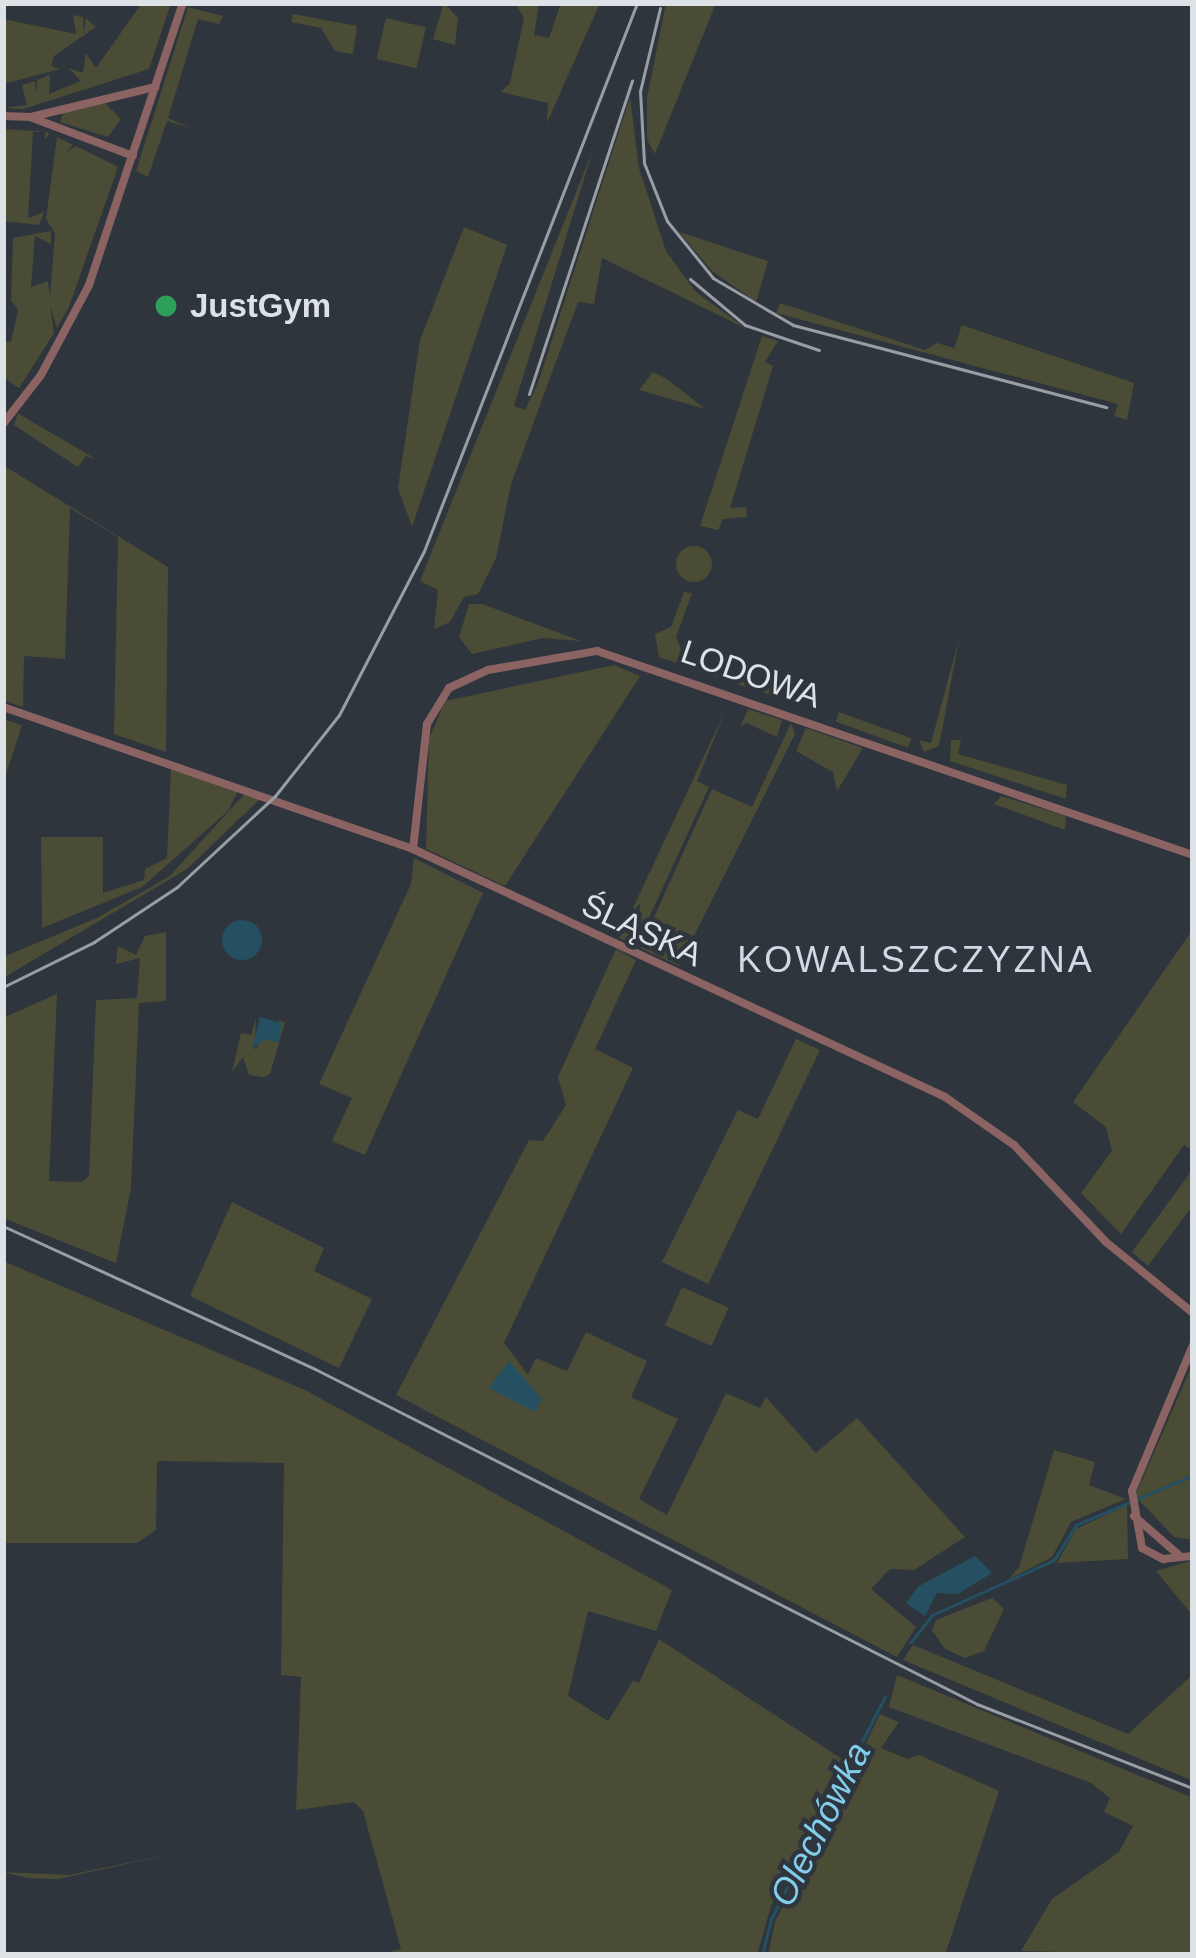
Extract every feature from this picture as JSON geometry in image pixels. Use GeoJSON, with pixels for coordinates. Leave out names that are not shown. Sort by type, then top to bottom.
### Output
{"type":"FeatureCollection","features":[{"type":"Feature","properties":{"kind":"street"},"geometry":{"type":"LineString","coordinates":[[3,424],[75,316],[183,3]]}},
{"type":"Feature","properties":{"kind":"street"},"geometry":{"type":"LineString","coordinates":[[3,116],[30,117],[156,87]]}},
{"type":"Feature","properties":{"kind":"street"},"geometry":{"type":"LineString","coordinates":[[60,129],[62,109]]}},
{"type":"Feature","properties":{"kind":"street"},"geometry":{"type":"LineString","coordinates":[[30,117],[133,156]]}},
{"type":"Feature","properties":{"kind":"street","name":"LODOWA"},"geometry":{"type":"LineString","coordinates":[[413,849],[427,724],[449,688],[488,670],[597,651],[1193,855]]}},
{"type":"Feature","properties":{"kind":"street","name":"ŚLĄSKA"},"geometry":{"type":"LineString","coordinates":[[3,707],[413,849],[961,1106],[1014,1145],[1106,1242],[1193,1312]]}},
{"type":"Feature","properties":{"kind":"street"},"geometry":{"type":"LineString","coordinates":[[1193,1345],[1132,1491],[1137,1540],[1163,1559],[1193,1556]]}},
{"type":"Feature","properties":{"kind":"street"},"geometry":{"type":"LineString","coordinates":[[1133,1515],[1181,1557]]}},
{"type":"Feature","properties":{"kind":"green space"},"geometry":{"type":"Polygon","coordinates":[[[142,3],[171,3],[149,69],[23,109],[3,108],[27,105],[22,85],[35,81],[37,95],[37,80],[50,75],[49,94],[81,81],[69,68],[83,73],[86,53],[96,68],[142,3]]]}},
{"type":"Feature","properties":{"kind":"green space"},"geometry":{"type":"Polygon","coordinates":[[[444,3],[458,18],[455,45],[433,39],[444,3]]]}},
{"type":"Feature","properties":{"kind":"green space"},"geometry":{"type":"Polygon","coordinates":[[[515,3],[539,3],[534,35],[549,38],[561,3],[600,3],[547,123],[548,103],[501,92],[510,83],[524,18],[515,3]]]}},
{"type":"Feature","properties":{"kind":"green space"},"geometry":{"type":"Polygon","coordinates":[[[666,3],[716,3],[655,154],[647,140],[647,98],[666,3]]]}},
{"type":"Feature","properties":{"kind":"green space"},"geometry":{"type":"Polygon","coordinates":[[[188,7],[223,16],[219,24],[198,19],[168,118],[191,128],[167,121],[148,177],[136,171],[188,7]]]}},
{"type":"Feature","properties":{"kind":"green space"},"geometry":{"type":"Polygon","coordinates":[[[293,14],[357,26],[353,54],[335,51],[321,28],[291,22],[293,14]]]}},
{"type":"Feature","properties":{"kind":"green space"},"geometry":{"type":"Polygon","coordinates":[[[73,15],[83,17],[84,35],[86,18],[96,27],[54,56],[51,66],[60,69],[3,84],[3,19],[76,34],[73,15]]]}},
{"type":"Feature","properties":{"kind":"green space"},"geometry":{"type":"Polygon","coordinates":[[[386,18],[426,27],[417,68],[377,59],[386,18]]]}},
{"type":"Feature","properties":{"kind":"green space"},"geometry":{"type":"Polygon","coordinates":[[[630,97],[639,168],[666,251],[696,292],[745,328],[602,258],[594,304],[578,302],[511,484],[496,558],[478,594],[464,597],[450,622],[434,629],[438,590],[420,581],[593,150],[514,406],[525,410],[538,383],[630,97]]]}},
{"type":"Feature","properties":{"kind":"green space"},"geometry":{"type":"Polygon","coordinates":[[[103,101],[121,119],[108,137],[60,122],[63,113],[103,101]]]}},
{"type":"Feature","properties":{"kind":"green space"},"geometry":{"type":"Polygon","coordinates":[[[5,129],[47,132],[49,134],[45,140],[45,132],[33,132],[28,218],[44,212],[39,225],[3,221],[5,129]]]}},
{"type":"Feature","properties":{"kind":"green space"},"geometry":{"type":"Polygon","coordinates":[[[57,137],[73,145],[66,152],[76,146],[118,167],[69,307],[57,328],[50,306],[54,333],[19,388],[3,377],[3,341],[11,342],[18,310],[11,300],[13,238],[51,231],[51,244],[35,236],[31,287],[48,281],[50,298],[55,233],[46,219],[57,137]]]}},
{"type":"Feature","properties":{"kind":"green space"},"geometry":{"type":"Polygon","coordinates":[[[464,227],[507,245],[412,527],[398,488],[420,340],[464,227]]]}},
{"type":"Feature","properties":{"kind":"green space"},"geometry":{"type":"Polygon","coordinates":[[[679,232],[768,261],[756,302],[712,271],[679,232]]]}},
{"type":"Feature","properties":{"kind":"green space"},"geometry":{"type":"Polygon","coordinates":[[[780,303],[925,350],[937,343],[954,348],[962,325],[1134,383],[1127,420],[1114,416],[1118,404],[776,313],[780,303]]]}},
{"type":"Feature","properties":{"kind":"green space"},"geometry":{"type":"Polygon","coordinates":[[[762,336],[778,341],[765,362],[773,366],[730,508],[746,507],[747,517],[723,519],[718,530],[700,526],[762,336]]]}},
{"type":"Feature","properties":{"kind":"green space"},"geometry":{"type":"Polygon","coordinates":[[[653,372],[667,379],[705,409],[639,390],[653,372]]]}},
{"type":"Feature","properties":{"kind":"green space"},"geometry":{"type":"Polygon","coordinates":[[[18,413],[96,459],[86,456],[78,467],[14,425],[18,413]]]}},
{"type":"Feature","properties":{"kind":"green space"},"geometry":{"type":"Polygon","coordinates":[[[3,465],[168,567],[166,752],[114,734],[118,537],[70,508],[65,659],[24,656],[23,707],[3,700],[3,465]]]}},
{"type":"Feature","properties":{"kind":"green space"},"geometry":{"type":"Polygon","coordinates":[[[694,546],[706,552],[712,564],[706,576],[694,582],[682,576],[676,564],[682,552],[694,546]]]}},
{"type":"Feature","properties":{"kind":"green space"},"geometry":{"type":"Polygon","coordinates":[[[684,592],[692,593],[676,637],[685,659],[780,692],[776,697],[659,657],[655,634],[671,627],[684,592]]]}},
{"type":"Feature","properties":{"kind":"green space"},"geometry":{"type":"Polygon","coordinates":[[[469,604],[482,604],[581,641],[543,638],[472,654],[459,637],[469,604]]]}},
{"type":"Feature","properties":{"kind":"green space"},"geometry":{"type":"Polygon","coordinates":[[[959,639],[939,746],[924,752],[919,740],[931,743],[959,639]]]}},
{"type":"Feature","properties":{"kind":"green space"},"geometry":{"type":"Polygon","coordinates":[[[614,665],[640,676],[505,886],[426,849],[429,739],[445,701],[614,665]]]}},
{"type":"Feature","properties":{"kind":"green space"},"geometry":{"type":"Polygon","coordinates":[[[726,709],[697,781],[709,787],[636,946],[619,938],[726,709]]]}},
{"type":"Feature","properties":{"kind":"green space"},"geometry":{"type":"Polygon","coordinates":[[[748,709],[782,720],[777,737],[747,723],[740,727],[748,709]]]}},
{"type":"Feature","properties":{"kind":"green space"},"geometry":{"type":"Polygon","coordinates":[[[839,712],[911,738],[908,748],[836,721],[839,712]]]}},
{"type":"Feature","properties":{"kind":"green space"},"geometry":{"type":"Polygon","coordinates":[[[3,719],[22,725],[3,784],[3,719]]]}},
{"type":"Feature","properties":{"kind":"green space"},"geometry":{"type":"Polygon","coordinates":[[[791,723],[795,734],[679,966],[640,948],[712,789],[752,807],[791,723]]]}},
{"type":"Feature","properties":{"kind":"green space"},"geometry":{"type":"Polygon","coordinates":[[[806,728],[863,748],[837,791],[833,772],[796,751],[806,728]]]}},
{"type":"Feature","properties":{"kind":"green space"},"geometry":{"type":"Polygon","coordinates":[[[951,740],[961,740],[958,754],[1067,785],[1066,799],[950,761],[951,740]]]}},
{"type":"Feature","properties":{"kind":"green space"},"geometry":{"type":"Polygon","coordinates":[[[171,768],[239,789],[228,811],[142,887],[42,928],[41,837],[103,837],[103,893],[144,880],[145,869],[167,858],[171,768]]]}},
{"type":"Feature","properties":{"kind":"green space"},"geometry":{"type":"Polygon","coordinates":[[[246,792],[262,797],[187,869],[3,978],[3,957],[97,918],[170,876],[246,792]]]}},
{"type":"Feature","properties":{"kind":"green space"},"geometry":{"type":"Polygon","coordinates":[[[1001,796],[1066,816],[1065,830],[994,804],[1001,796]]]}},
{"type":"Feature","properties":{"kind":"green space"},"geometry":{"type":"Polygon","coordinates":[[[414,858],[483,893],[365,1155],[332,1141],[352,1098],[319,1084],[411,884],[414,858]]]}},
{"type":"Feature","properties":{"kind":"green space"},"geometry":{"type":"Polygon","coordinates":[[[1193,929],[1193,1151],[1184,1145],[1121,1234],[1081,1193],[1112,1151],[1106,1127],[1073,1102],[1193,929]]]}},
{"type":"Feature","properties":{"kind":"green space"},"geometry":{"type":"Polygon","coordinates":[[[166,932],[166,1001],[139,1003],[131,1188],[116,1263],[3,1218],[3,1018],[57,994],[49,1181],[82,1182],[89,1176],[96,1000],[137,998],[140,958],[116,964],[118,946],[136,955],[145,936],[166,932]]]}},
{"type":"Feature","properties":{"kind":"green space"},"geometry":{"type":"Polygon","coordinates":[[[616,949],[636,960],[595,1049],[633,1068],[504,1343],[528,1375],[536,1358],[567,1371],[586,1332],[647,1361],[631,1397],[678,1419],[639,1499],[667,1515],[726,1393],[760,1408],[766,1397],[816,1453],[857,1418],[965,1537],[914,1570],[890,1569],[871,1589],[916,1627],[897,1657],[396,1395],[529,1140],[543,1141],[566,1105],[558,1077],[616,949]]]}},
{"type":"Feature","properties":{"kind":"green space"},"geometry":{"type":"Polygon","coordinates":[[[256,1018],[255,1050],[262,1039],[279,1042],[279,1020],[285,1022],[270,1074],[264,1077],[249,1075],[243,1057],[232,1072],[241,1033],[251,1035],[256,1018]]]}},
{"type":"Feature","properties":{"kind":"green space"},"geometry":{"type":"Polygon","coordinates":[[[796,1039],[820,1050],[708,1284],[662,1262],[738,1110],[758,1119],[796,1039]]]}},
{"type":"Feature","properties":{"kind":"green space"},"geometry":{"type":"Polygon","coordinates":[[[1193,1169],[1193,1205],[1148,1266],[1132,1252],[1193,1169]]]}},
{"type":"Feature","properties":{"kind":"green space"},"geometry":{"type":"Polygon","coordinates":[[[232,1202],[324,1248],[314,1271],[372,1299],[339,1368],[190,1296],[232,1202]]]}},
{"type":"Feature","properties":{"kind":"green space"},"geometry":{"type":"Polygon","coordinates":[[[3,1261],[305,1390],[672,1590],[656,1631],[588,1611],[568,1696],[608,1721],[633,1681],[639,1683],[659,1639],[848,1763],[771,1906],[757,1955],[378,1955],[401,1949],[363,1811],[354,1802],[296,1810],[301,1677],[281,1675],[284,1463],[157,1461],[156,1530],[137,1543],[3,1543],[3,1261]]]}},
{"type":"Feature","properties":{"kind":"green space"},"geometry":{"type":"Polygon","coordinates":[[[682,1287],[729,1308],[712,1346],[665,1325],[682,1287]]]}},
{"type":"Feature","properties":{"kind":"green space"},"geometry":{"type":"Polygon","coordinates":[[[1193,1363],[1193,1540],[1174,1537],[1135,1496],[1193,1363]]]}},
{"type":"Feature","properties":{"kind":"green space"},"geometry":{"type":"Polygon","coordinates":[[[1054,1450],[1095,1462],[1089,1485],[1126,1499],[1071,1522],[1052,1557],[1009,1579],[1019,1567],[1054,1450]]]}},
{"type":"Feature","properties":{"kind":"green space"},"geometry":{"type":"Polygon","coordinates":[[[1127,1505],[1128,1559],[1057,1563],[1076,1529],[1127,1505]]]}},
{"type":"Feature","properties":{"kind":"green space"},"geometry":{"type":"Polygon","coordinates":[[[1193,1560],[1193,1616],[1156,1571],[1193,1560]]]}},
{"type":"Feature","properties":{"kind":"green space"},"geometry":{"type":"Polygon","coordinates":[[[992,1598],[1004,1609],[984,1651],[965,1658],[945,1649],[932,1630],[936,1620],[992,1598]]]}},
{"type":"Feature","properties":{"kind":"green space"},"geometry":{"type":"Polygon","coordinates":[[[913,1645],[1128,1734],[1193,1674],[1193,1781],[903,1660],[913,1645]]]}},
{"type":"Feature","properties":{"kind":"green space"},"geometry":{"type":"Polygon","coordinates":[[[897,1675],[1193,1798],[1193,1955],[1021,1951],[1052,1899],[1119,1852],[1133,1826],[1104,1812],[1110,1798],[1091,1783],[889,1707],[897,1675]]]}},
{"type":"Feature","properties":{"kind":"green space"},"geometry":{"type":"Polygon","coordinates":[[[880,1714],[899,1722],[881,1748],[908,1759],[919,1755],[999,1791],[945,1955],[768,1955],[775,1922],[859,1759],[869,1755],[864,1747],[880,1714]]]}},
{"type":"Feature","properties":{"kind":"green space"},"geometry":{"type":"Polygon","coordinates":[[[185,1851],[58,1879],[3,1872],[69,1875],[185,1851]]]}},
{"type":"Feature","properties":{"kind":"water"},"geometry":{"type":"Polygon","coordinates":[[[242,920],[256,926],[262,940],[256,954],[242,960],[228,954],[222,940],[228,926],[242,920]]]}},
{"type":"Feature","properties":{"kind":"water"},"geometry":{"type":"Polygon","coordinates":[[[260,1017],[282,1023],[279,1042],[264,1039],[252,1049],[260,1017]]]}},
{"type":"Feature","properties":{"kind":"water"},"geometry":{"type":"Polygon","coordinates":[[[509,1361],[542,1399],[535,1412],[489,1388],[509,1361]]]}},
{"type":"Feature","properties":{"kind":"water"},"geometry":{"type":"Polygon","coordinates":[[[975,1556],[992,1573],[958,1594],[937,1593],[925,1616],[906,1603],[919,1586],[975,1556]]]}},
{"type":"Feature","properties":{"kind":"waterway","name":"Olechówka"},"geometry":{"type":"LineString","coordinates":[[911,1642],[932,1615],[1054,1560],[1076,1525],[1193,1475]]}},
{"type":"Feature","properties":{"kind":"waterway","name":"Olechówka"},"geometry":{"type":"LineString","coordinates":[[762,1955],[771,1919],[885,1696]]}},
{"type":"Feature","properties":{"kind":"railway"},"geometry":{"type":"LineString","coordinates":[[3,987],[94,942],[177,887],[275,796],[339,715],[424,551],[637,3]]}},
{"type":"Feature","properties":{"kind":"railway"},"geometry":{"type":"LineString","coordinates":[[660,8],[640,91],[644,163],[667,221],[713,278],[793,325],[1106,407]]}},
{"type":"Feature","properties":{"kind":"railway"},"geometry":{"type":"LineString","coordinates":[[529,394],[632,81]]}},
{"type":"Feature","properties":{"kind":"railway"},"geometry":{"type":"LineString","coordinates":[[690,279],[745,325],[819,350]]}},
{"type":"Feature","properties":{"kind":"railway"},"geometry":{"type":"LineString","coordinates":[[3,1226],[315,1369],[977,1704],[1193,1788]]}},
{"type":"Feature","properties":{"kind":"place","name":"JustGym"},"geometry":{"type":"Point","coordinates":[166,306]}},
{"type":"Feature","properties":{"kind":"district","name":"KOWALSZCZYZNA"},"geometry":{"type":"Point","coordinates":[916,960]}}]}
